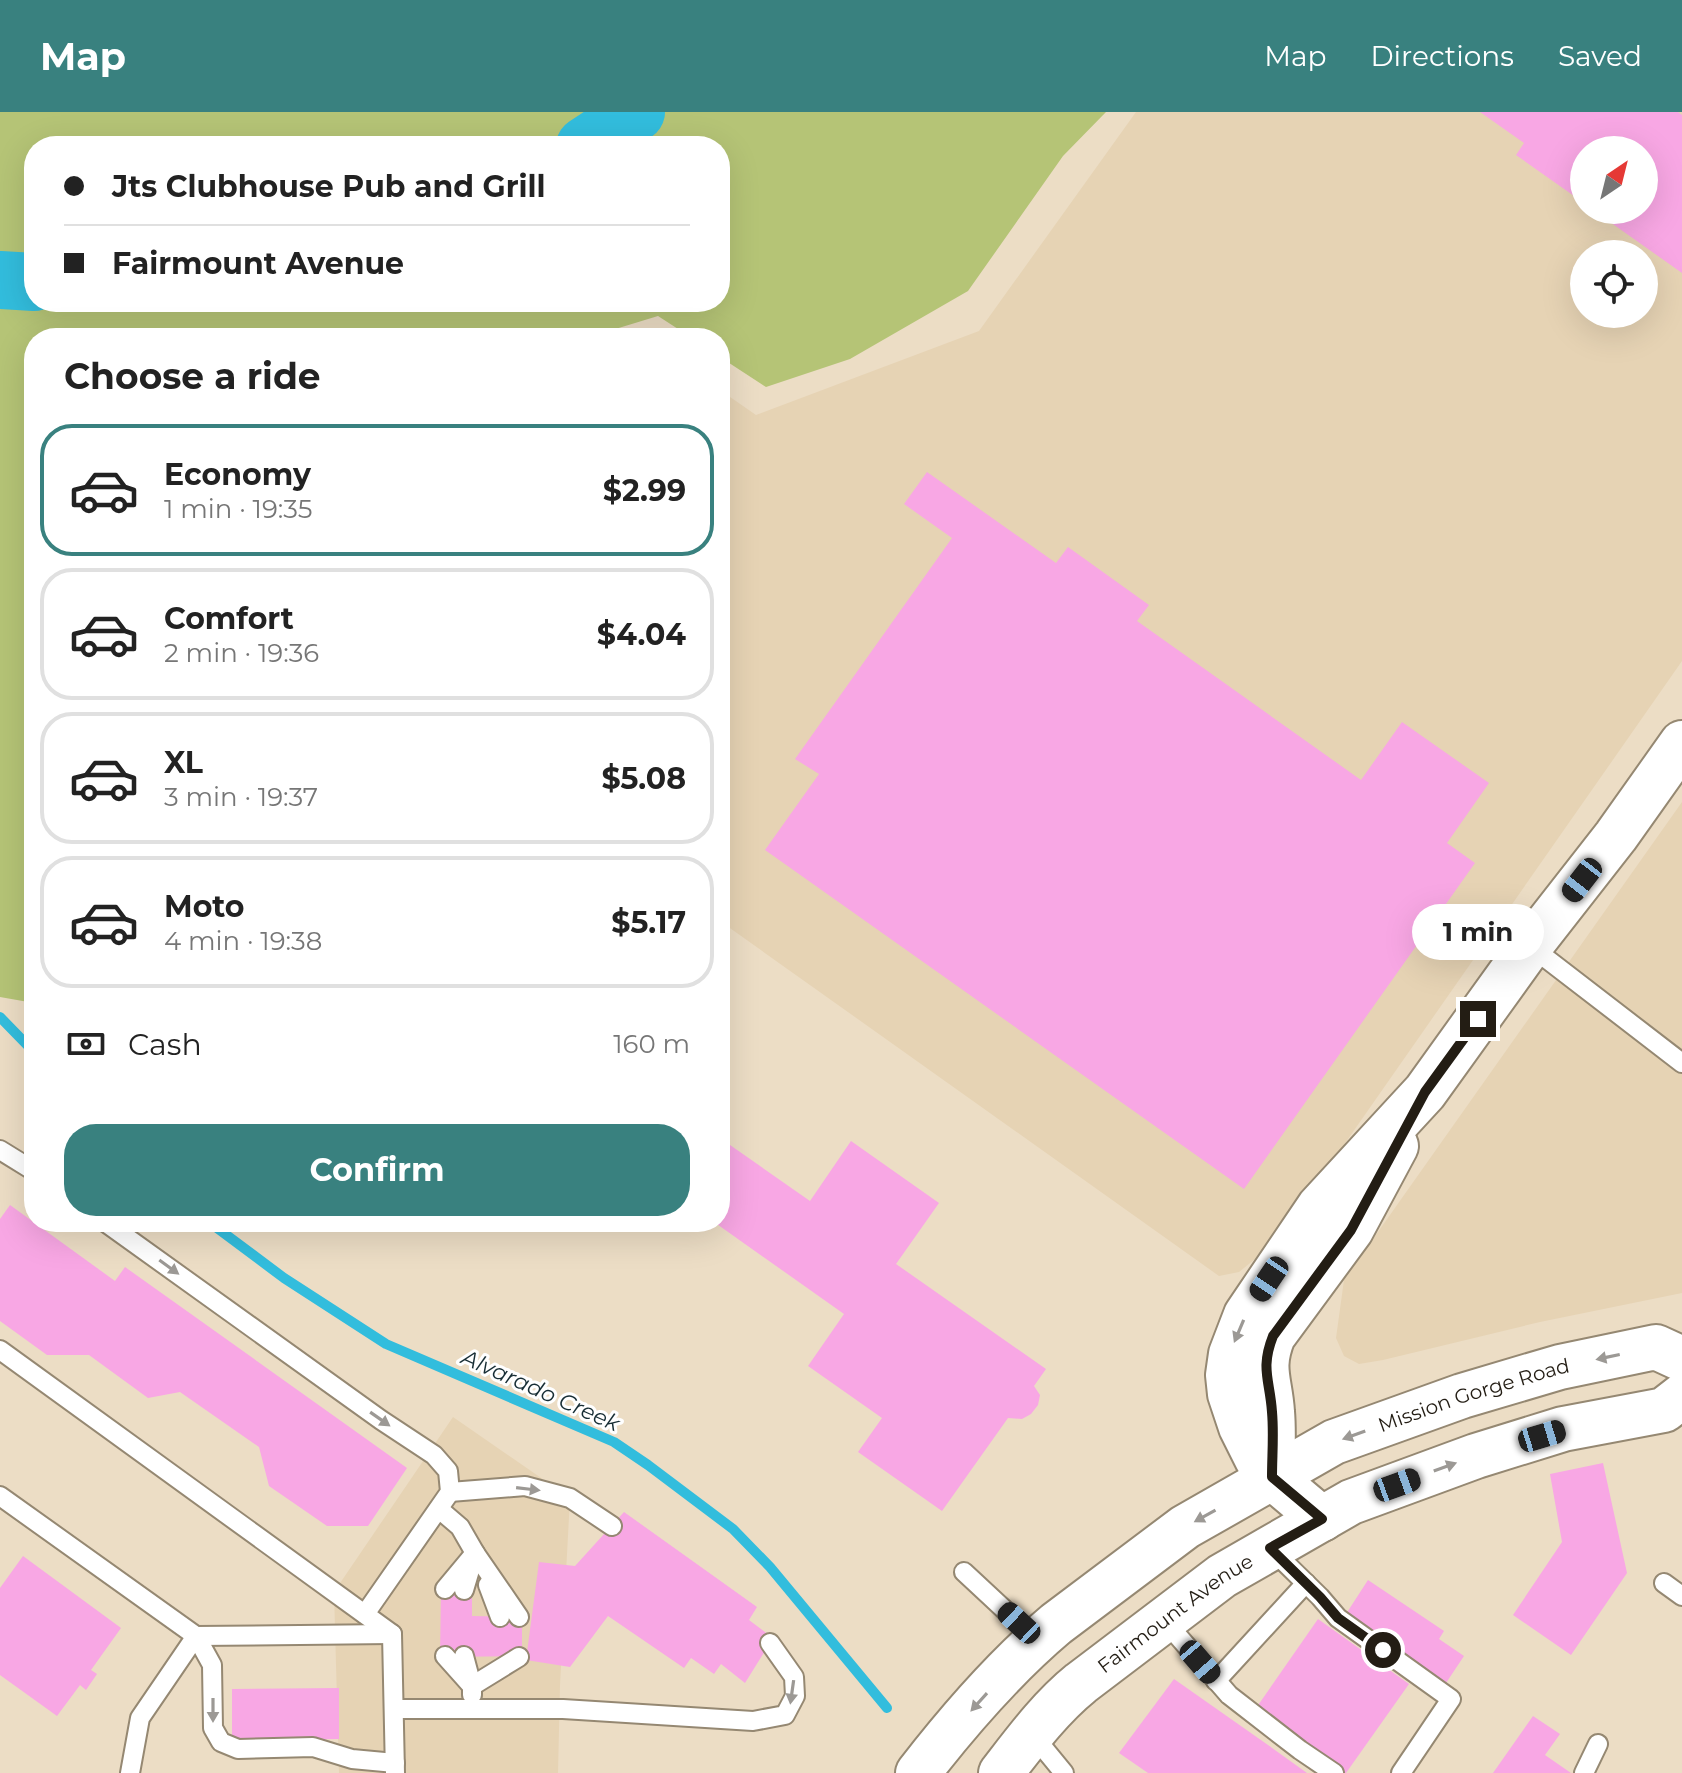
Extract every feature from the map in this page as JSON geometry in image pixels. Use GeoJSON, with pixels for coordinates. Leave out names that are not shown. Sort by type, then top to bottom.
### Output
{"type":"FeatureCollection","features":[{"type":"Feature","properties":{"kind":"main road"},"geometry":{"type":"LineString","coordinates":[[1682,743],[1425,1092],[1351,1230],[1273,1336],[1267,1353],[1266,1372],[1272,1410],[1272,1477],[1322,1519],[1351,1502],[1476,1456],[1563,1429],[1664,1410],[1682,1396]]}},
{"type":"Feature","properties":{"kind":"main road","name":"Mission Gorge Road"},"geometry":{"type":"LineString","coordinates":[[1272,1477],[1334,1442],[1480,1390],[1560,1367],[1656,1347],[1682,1359]]}},
{"type":"Feature","properties":{"kind":"main road"},"geometry":{"type":"LineString","coordinates":[[918,1773],[1037,1640],[1185,1527],[1272,1477]]}},
{"type":"Feature","properties":{"kind":"main road","name":"Fairmount Avenue"},"geometry":{"type":"LineString","coordinates":[[1001,1773],[1072,1690],[1222,1576],[1322,1519]]}},
{"type":"Feature","properties":{"kind":"lane"},"geometry":{"type":"LineString","coordinates":[[1530,946],[1682,1063]]}},
{"type":"Feature","properties":{"kind":"lane"},"geometry":{"type":"LineString","coordinates":[[1,1150],[24,1165]]}},
{"type":"Feature","properties":{"kind":"lane"},"geometry":{"type":"LineString","coordinates":[[119,1232],[434,1455],[448,1471],[450,1492],[365,1614]]}},
{"type":"Feature","properties":{"kind":"lane"},"geometry":{"type":"LineString","coordinates":[[0,1350],[392,1634]]}},
{"type":"Feature","properties":{"kind":"lane"},"geometry":{"type":"LineString","coordinates":[[450,1492],[525,1486],[570,1498],[612,1526]]}},
{"type":"Feature","properties":{"kind":"lane"},"geometry":{"type":"LineString","coordinates":[[0,1496],[196,1636],[212,1665],[213,1728],[221,1742],[238,1749],[313,1747],[395,1768],[392,1634]]}},
{"type":"Feature","properties":{"kind":"lane"},"geometry":{"type":"LineString","coordinates":[[439,1509],[460,1527],[509,1617]]}},
{"type":"Feature","properties":{"kind":"lane"},"geometry":{"type":"LineString","coordinates":[[1270,1548],[1338,1618],[1451,1699],[1401,1773]]}},
{"type":"Feature","properties":{"kind":"lane"},"geometry":{"type":"LineString","coordinates":[[445,1589],[475,1553]]}},
{"type":"Feature","properties":{"kind":"lane"},"geometry":{"type":"LineString","coordinates":[[464,1590],[475,1553]]}},
{"type":"Feature","properties":{"kind":"lane"},"geometry":{"type":"LineString","coordinates":[[964,1572],[1037,1640]]}},
{"type":"Feature","properties":{"kind":"lane"},"geometry":{"type":"LineString","coordinates":[[1216,1681],[1306,1583]]}},
{"type":"Feature","properties":{"kind":"lane"},"geometry":{"type":"LineString","coordinates":[[1664,1583],[1682,1596]]}},
{"type":"Feature","properties":{"kind":"lane"},"geometry":{"type":"LineString","coordinates":[[1164,1620],[1229,1695],[1334,1773]]}},
{"type":"Feature","properties":{"kind":"lane"},"geometry":{"type":"LineString","coordinates":[[196,1636],[392,1634]]}},
{"type":"Feature","properties":{"kind":"lane"},"geometry":{"type":"LineString","coordinates":[[130,1773],[140,1718],[196,1636]]}},
{"type":"Feature","properties":{"kind":"lane"},"geometry":{"type":"LineString","coordinates":[[394,1709],[563,1709],[753,1721],[785,1715],[795,1696],[794,1677],[770,1643]]}},
{"type":"Feature","properties":{"kind":"lane"},"geometry":{"type":"LineString","coordinates":[[445,1656],[472,1686]]}},
{"type":"Feature","properties":{"kind":"lane"},"geometry":{"type":"LineString","coordinates":[[464,1656],[472,1686],[472,1710]]}},
{"type":"Feature","properties":{"kind":"lane"},"geometry":{"type":"LineString","coordinates":[[472,1686],[499,1657]]}},
{"type":"Feature","properties":{"kind":"lane"},"geometry":{"type":"LineString","coordinates":[[472,1686],[519,1657]]}},
{"type":"Feature","properties":{"kind":"lane"},"geometry":{"type":"LineString","coordinates":[[1032,1734],[1064,1773]]}},
{"type":"Feature","properties":{"kind":"lane"},"geometry":{"type":"LineString","coordinates":[[1584,1773],[1598,1744]]}},
{"type":"Feature","properties":{"kind":"shaded area"},"geometry":{"type":"Polygon","coordinates":[[[1136,112],[1682,112],[1682,661],[1276,1242],[1239,1272],[1219,1276],[730,928],[730,397],[756,415],[979,331],[1136,112]]]}},
{"type":"Feature","properties":{"kind":"shaded area"},"geometry":{"type":"Polygon","coordinates":[[[1682,802],[1682,1293],[1540,1322],[1383,1360],[1359,1364],[1344,1356],[1336,1338],[1344,1280],[1682,802]]]}},
{"type":"Feature","properties":{"kind":"shaded area"},"geometry":{"type":"Polygon","coordinates":[[[453,1417],[570,1498],[558,1773],[339,1773],[334,1592],[453,1417]]]}},
{"type":"Feature","properties":{"kind":"green space"},"geometry":{"type":"Polygon","coordinates":[[[0,112],[1106,112],[1063,156],[968,291],[850,359],[766,387],[730,364],[730,328],[677,328],[658,316],[619,328],[24,328],[24,1001],[0,997],[0,112]]]}},
{"type":"Feature","properties":{"kind":"building"},"geometry":{"type":"Polygon","coordinates":[[[1480,112],[1678,112],[1682,115],[1682,273],[1658,256],[1658,240],[1635,240],[1613,224],[1658,224],[1658,136],[1570,136],[1570,193],[1516,155],[1524,143],[1480,112]]]}},
{"type":"Feature","properties":{"kind":"building"},"geometry":{"type":"Polygon","coordinates":[[[927,472],[1056,563],[1068,547],[1149,605],[1137,621],[1361,780],[1402,722],[1489,783],[1447,843],[1475,863],[1244,1189],[765,850],[819,774],[795,759],[952,538],[904,504],[927,472]]]}},
{"type":"Feature","properties":{"kind":"building"},"geometry":{"type":"Polygon","coordinates":[[[851,1141],[939,1203],[896,1264],[1046,1369],[1034,1386],[1040,1395],[1038,1405],[1022,1419],[1008,1418],[942,1511],[858,1452],[882,1418],[808,1366],[844,1314],[728,1232],[730,1145],[810,1201],[851,1141]]]}},
{"type":"Feature","properties":{"kind":"building"},"geometry":{"type":"Polygon","coordinates":[[[10,1205],[24,1215],[24,1232],[47,1232],[115,1281],[125,1267],[407,1468],[368,1526],[327,1526],[269,1486],[259,1447],[180,1392],[148,1398],[89,1355],[47,1355],[0,1321],[0,1219],[10,1205]]]}},
{"type":"Feature","properties":{"kind":"building"},"geometry":{"type":"Polygon","coordinates":[[[1603,1463],[1627,1573],[1571,1655],[1513,1615],[1562,1542],[1550,1474],[1603,1463]]]}},
{"type":"Feature","properties":{"kind":"building"},"geometry":{"type":"Polygon","coordinates":[[[624,1512],[757,1607],[749,1620],[773,1638],[745,1683],[721,1664],[714,1674],[691,1658],[684,1668],[608,1616],[570,1667],[526,1660],[539,1562],[575,1566],[624,1512]]]}},
{"type":"Feature","properties":{"kind":"building"},"geometry":{"type":"Polygon","coordinates":[[[23,1556],[121,1628],[91,1670],[97,1674],[86,1690],[80,1685],[57,1716],[0,1675],[0,1588],[23,1556]]]}},
{"type":"Feature","properties":{"kind":"building"},"geometry":{"type":"Polygon","coordinates":[[[1368,1580],[1444,1631],[1439,1639],[1464,1656],[1446,1683],[1346,1614],[1368,1580]]]}},
{"type":"Feature","properties":{"kind":"building"},"geometry":{"type":"Polygon","coordinates":[[[441,1589],[472,1590],[472,1616],[522,1617],[522,1656],[440,1657],[441,1589]]]}},
{"type":"Feature","properties":{"kind":"building"},"geometry":{"type":"Polygon","coordinates":[[[1318,1619],[1409,1684],[1346,1773],[1254,1711],[1318,1619]]]}},
{"type":"Feature","properties":{"kind":"building"},"geometry":{"type":"Polygon","coordinates":[[[1174,1679],[1307,1773],[1148,1773],[1119,1753],[1174,1679]]]}},
{"type":"Feature","properties":{"kind":"building"},"geometry":{"type":"Polygon","coordinates":[[[339,1688],[339,1739],[232,1740],[232,1689],[339,1688]]]}},
{"type":"Feature","properties":{"kind":"building"},"geometry":{"type":"Polygon","coordinates":[[[1533,1716],[1560,1734],[1545,1755],[1571,1773],[1493,1773],[1533,1716]]]}},
{"type":"Feature","properties":{"kind":"waterway"},"geometry":{"type":"LineString","coordinates":[[600,136],[636,112]]}},
{"type":"Feature","properties":{"kind":"waterway"},"geometry":{"type":"LineString","coordinates":[[0,280],[24,281]]}},
{"type":"Feature","properties":{"kind":"waterway","name":"Alvarado Creek"},"geometry":{"type":"LineString","coordinates":[[0,1017],[24,1042]]}},
{"type":"Feature","properties":{"kind":"waterway","name":"Alvarado Creek"},"geometry":{"type":"LineString","coordinates":[[222,1232],[284,1278],[386,1344],[614,1442],[648,1465],[733,1529],[770,1567],[887,1708]]}},
{"type":"Feature","properties":{"kind":"route"},"geometry":{"type":"LineString","coordinates":[[1383,1650],[1338,1618],[1270,1548],[1322,1519],[1272,1477],[1272,1410],[1266,1372],[1267,1353],[1273,1336],[1351,1230],[1425,1092],[1478,1019]]}}]}
